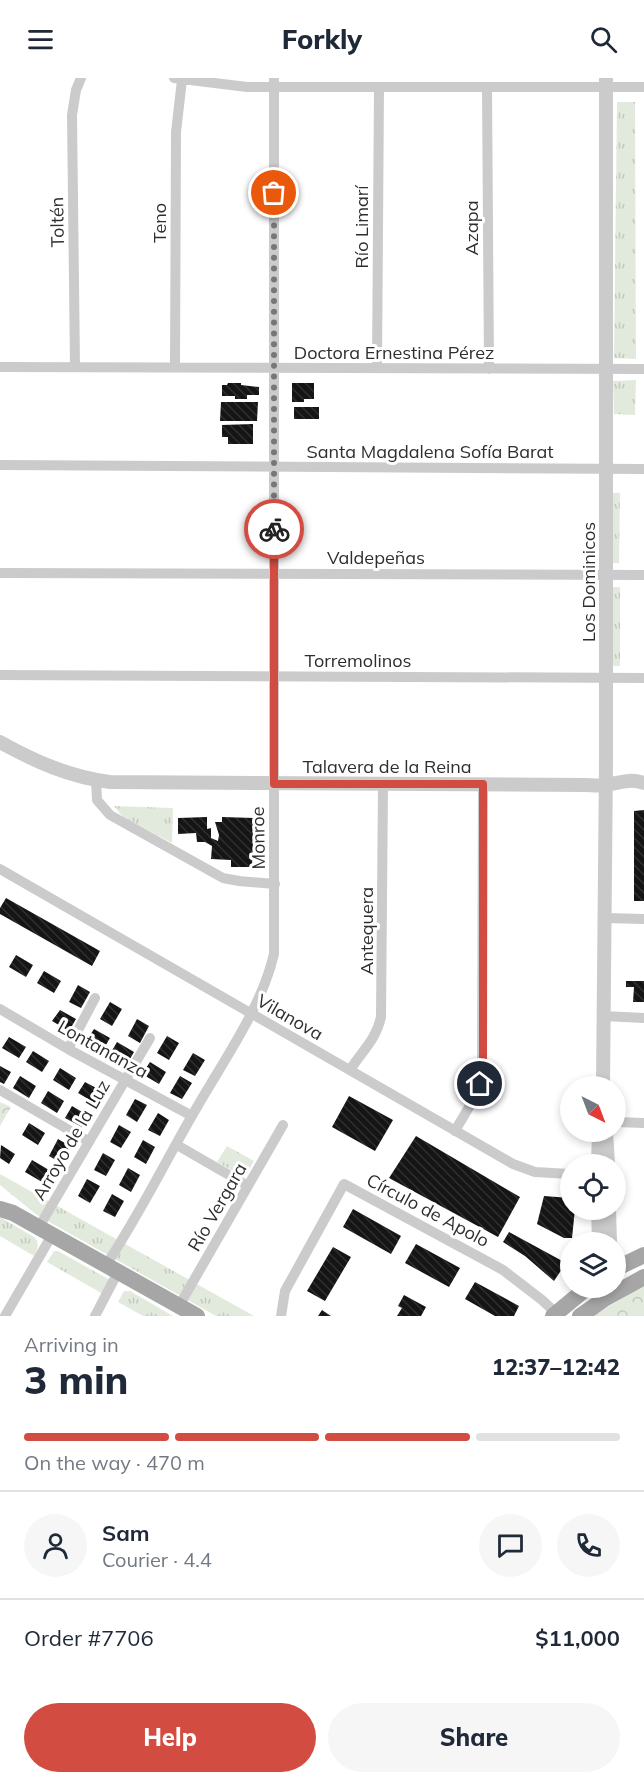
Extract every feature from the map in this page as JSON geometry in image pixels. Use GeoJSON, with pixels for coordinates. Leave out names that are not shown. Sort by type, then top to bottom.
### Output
{"type":"FeatureCollection","features":[{"type":"Feature","properties":{"kind":"main road"},"geometry":{"type":"LineString","coordinates":[[0,1202],[7,1211],[188,1312]]}},
{"type":"Feature","properties":{"kind":"main road"},"geometry":{"type":"LineString","coordinates":[[626,1264],[644,1255]]}},
{"type":"Feature","properties":{"kind":"main road"},"geometry":{"type":"LineString","coordinates":[[626,1284],[644,1277]]}},
{"type":"Feature","properties":{"kind":"main road"},"geometry":{"type":"LineString","coordinates":[[555,1315],[575,1298]]}},
{"type":"Feature","properties":{"kind":"main road"},"geometry":{"type":"LineString","coordinates":[[580,1316],[601,1298]]}},
{"type":"Feature","properties":{"kind":"street","name":"Toltén"},"geometry":{"type":"LineString","coordinates":[[75,367],[72,115],[81,78]]}},
{"type":"Feature","properties":{"kind":"street"},"geometry":{"type":"LineString","coordinates":[[178,79],[247,87],[274,82],[379,87],[487,87],[606,82],[644,87]]}},
{"type":"Feature","properties":{"kind":"street","name":"Teno"},"geometry":{"type":"LineString","coordinates":[[175,367],[178,79]]}},
{"type":"Feature","properties":{"kind":"street","name":"Monroe"},"geometry":{"type":"LineString","coordinates":[[95,1316],[112,1268],[192,1116],[251,1013],[269,975],[274,954],[274,82]]}},
{"type":"Feature","properties":{"kind":"street","name":"Los Dominicos"},"geometry":{"type":"LineString","coordinates":[[603,1076],[606,785],[606,82]]}},
{"type":"Feature","properties":{"kind":"street","name":"Río Limarí"},"geometry":{"type":"LineString","coordinates":[[377,367],[379,87]]}},
{"type":"Feature","properties":{"kind":"street","name":"Azapa"},"geometry":{"type":"LineString","coordinates":[[487,87],[489,369]]}},
{"type":"Feature","properties":{"kind":"street","name":"Doctora Ernestina Pérez"},"geometry":{"type":"LineString","coordinates":[[0,367],[644,369]]}},
{"type":"Feature","properties":{"kind":"street","name":"Santa Magdalena Sofía Barat"},"geometry":{"type":"LineString","coordinates":[[0,465],[644,469]]}},
{"type":"Feature","properties":{"kind":"street","name":"Valdepeñas"},"geometry":{"type":"LineString","coordinates":[[0,573],[644,575]]}},
{"type":"Feature","properties":{"kind":"street","name":"Torremolinos"},"geometry":{"type":"LineString","coordinates":[[0,675],[644,678]]}},
{"type":"Feature","properties":{"kind":"street","name":"Talavera de la Reina"},"geometry":{"type":"LineString","coordinates":[[0,742],[46,766],[96,780],[124,783],[606,785],[637,780],[644,785]]}},
{"type":"Feature","properties":{"kind":"street"},"geometry":{"type":"LineString","coordinates":[[96,780],[97,800],[110,815],[223,878],[275,884]]}},
{"type":"Feature","properties":{"kind":"street","name":"Antequera"},"geometry":{"type":"LineString","coordinates":[[350,1070],[372,1042],[379,1029],[381,1017],[383,783]]}},
{"type":"Feature","properties":{"kind":"street"},"geometry":{"type":"LineString","coordinates":[[455,1131],[475,1098],[482,1072],[483,784]]}},
{"type":"Feature","properties":{"kind":"street","name":"Vilanova"},"geometry":{"type":"LineString","coordinates":[[0,869],[513,1164],[535,1172],[560,1173]]}},
{"type":"Feature","properties":{"kind":"street"},"geometry":{"type":"LineString","coordinates":[[605,918],[644,918]]}},
{"type":"Feature","properties":{"kind":"street"},"geometry":{"type":"LineString","coordinates":[[68,1048],[95,998]]}},
{"type":"Feature","properties":{"kind":"street","name":"Lontananza"},"geometry":{"type":"LineString","coordinates":[[0,1009],[192,1116]]}},
{"type":"Feature","properties":{"kind":"street"},"geometry":{"type":"LineString","coordinates":[[604,1016],[644,1018]]}},
{"type":"Feature","properties":{"kind":"street","name":"Arroyo de la Luz"},"geometry":{"type":"LineString","coordinates":[[5,1316],[88,1141],[150,1038]]}},
{"type":"Feature","properties":{"kind":"street"},"geometry":{"type":"LineString","coordinates":[[0,1090],[88,1141]]}},
{"type":"Feature","properties":{"kind":"street"},"geometry":{"type":"LineString","coordinates":[[626,1122],[644,1123]]}},
{"type":"Feature","properties":{"kind":"street","name":"Río Vergara"},"geometry":{"type":"LineString","coordinates":[[188,1312],[248,1186],[283,1125]]}},
{"type":"Feature","properties":{"kind":"street"},"geometry":{"type":"LineString","coordinates":[[177,1145],[248,1186]]}},
{"type":"Feature","properties":{"kind":"street","name":"Círculo de Apolo"},"geometry":{"type":"LineString","coordinates":[[281,1316],[285,1291],[344,1184],[503,1270],[542,1300],[555,1315]]}},
{"type":"Feature","properties":{"kind":"green space"},"geometry":{"type":"Polygon","coordinates":[[[617,102],[635,102],[636,359],[614,358],[617,102]]]}},
{"type":"Feature","properties":{"kind":"green space"},"geometry":{"type":"Polygon","coordinates":[[[636,380],[635,415],[614,414],[613,381],[636,380]]]}},
{"type":"Feature","properties":{"kind":"green space"},"geometry":{"type":"Polygon","coordinates":[[[612,493],[620,493],[619,563],[612,563],[612,493]]]}},
{"type":"Feature","properties":{"kind":"green space"},"geometry":{"type":"Polygon","coordinates":[[[612,587],[620,587],[620,666],[613,666],[612,587]]]}},
{"type":"Feature","properties":{"kind":"green space"},"geometry":{"type":"Polygon","coordinates":[[[114,806],[173,808],[172,843],[123,817],[114,806]]]}},
{"type":"Feature","properties":{"kind":"green space"},"geometry":{"type":"Polygon","coordinates":[[[0,1102],[11,1107],[0,1126],[0,1102]]]}},
{"type":"Feature","properties":{"kind":"green space"},"geometry":{"type":"Polygon","coordinates":[[[227,1146],[254,1161],[246,1175],[242,1176],[217,1162],[227,1146]]]}},
{"type":"Feature","properties":{"kind":"green space"},"geometry":{"type":"Polygon","coordinates":[[[0,1174],[254,1316],[216,1316],[37,1215],[0,1185],[0,1174]]]}},
{"type":"Feature","properties":{"kind":"green space"},"geometry":{"type":"Polygon","coordinates":[[[0,1217],[34,1237],[38,1246],[34,1256],[0,1236],[0,1217]]]}},
{"type":"Feature","properties":{"kind":"green space"},"geometry":{"type":"Polygon","coordinates":[[[54,1251],[58,1251],[110,1280],[103,1294],[47,1262],[54,1251]]]}},
{"type":"Feature","properties":{"kind":"green space"},"geometry":{"type":"Polygon","coordinates":[[[644,1285],[644,1316],[595,1316],[626,1298],[644,1285]]]}},
{"type":"Feature","properties":{"kind":"green space"},"geometry":{"type":"Polygon","coordinates":[[[124,1291],[130,1291],[173,1316],[143,1316],[118,1302],[124,1291]]]}},
{"type":"Feature","properties":{"kind":"building"},"geometry":{"type":"Polygon","coordinates":[[[228,383],[259,387],[259,395],[247,395],[247,399],[222,396],[222,385],[228,383]]]}},
{"type":"Feature","properties":{"kind":"building"},"geometry":{"type":"Polygon","coordinates":[[[292,383],[314,383],[314,399],[292,402],[292,383]]]}},
{"type":"Feature","properties":{"kind":"building"},"geometry":{"type":"Polygon","coordinates":[[[221,402],[258,402],[257,421],[220,421],[221,402]]]}},
{"type":"Feature","properties":{"kind":"building"},"geometry":{"type":"Polygon","coordinates":[[[294,407],[319,407],[319,419],[294,419],[294,407]]]}},
{"type":"Feature","properties":{"kind":"building"},"geometry":{"type":"Polygon","coordinates":[[[253,424],[253,444],[228,444],[228,437],[222,437],[222,425],[253,424]]]}},
{"type":"Feature","properties":{"kind":"building"},"geometry":{"type":"Polygon","coordinates":[[[644,810],[644,901],[634,901],[634,811],[644,810]]]}},
{"type":"Feature","properties":{"kind":"building"},"geometry":{"type":"Polygon","coordinates":[[[207,817],[207,829],[211,828],[211,838],[218,841],[219,835],[215,822],[222,822],[222,817],[254,818],[252,867],[231,867],[231,860],[211,859],[212,846],[205,842],[197,842],[196,833],[178,834],[178,818],[207,817]]]}},
{"type":"Feature","properties":{"kind":"building"},"geometry":{"type":"Polygon","coordinates":[[[6,898],[100,951],[92,966],[0,914],[0,908],[6,898]]]}},
{"type":"Feature","properties":{"kind":"building"},"geometry":{"type":"Polygon","coordinates":[[[16,955],[33,965],[26,977],[9,967],[16,955]]]}},
{"type":"Feature","properties":{"kind":"building"},"geometry":{"type":"Polygon","coordinates":[[[44,971],[61,981],[54,993],[37,983],[44,971]]]}},
{"type":"Feature","properties":{"kind":"building"},"geometry":{"type":"Polygon","coordinates":[[[626,981],[644,981],[644,1002],[633,1002],[634,987],[626,987],[626,981]]]}},
{"type":"Feature","properties":{"kind":"building"},"geometry":{"type":"Polygon","coordinates":[[[78,985],[90,992],[81,1008],[69,1002],[78,985]]]}},
{"type":"Feature","properties":{"kind":"building"},"geometry":{"type":"Polygon","coordinates":[[[110,1002],[122,1009],[112,1026],[100,1019],[110,1002]]]}},
{"type":"Feature","properties":{"kind":"building"},"geometry":{"type":"Polygon","coordinates":[[[60,1010],[76,1019],[69,1031],[52,1021],[60,1010]]]}},
{"type":"Feature","properties":{"kind":"building"},"geometry":{"type":"Polygon","coordinates":[[[137,1019],[149,1026],[140,1043],[128,1036],[137,1019]]]}},
{"type":"Feature","properties":{"kind":"building"},"geometry":{"type":"Polygon","coordinates":[[[94,1029],[110,1038],[103,1050],[87,1040],[94,1029]]]}},
{"type":"Feature","properties":{"kind":"building"},"geometry":{"type":"Polygon","coordinates":[[[167,1036],[179,1043],[169,1060],[157,1053],[167,1036]]]}},
{"type":"Feature","properties":{"kind":"building"},"geometry":{"type":"Polygon","coordinates":[[[9,1037],[26,1047],[19,1058],[2,1048],[9,1037]]]}},
{"type":"Feature","properties":{"kind":"building"},"geometry":{"type":"Polygon","coordinates":[[[117,1042],[134,1052],[127,1064],[110,1054],[117,1042]]]}},
{"type":"Feature","properties":{"kind":"building"},"geometry":{"type":"Polygon","coordinates":[[[33,1051],[49,1061],[42,1072],[26,1062],[33,1051]]]}},
{"type":"Feature","properties":{"kind":"building"},"geometry":{"type":"Polygon","coordinates":[[[193,1053],[205,1060],[195,1076],[183,1070],[193,1053]]]}},
{"type":"Feature","properties":{"kind":"building"},"geometry":{"type":"Polygon","coordinates":[[[150,1062],[166,1072],[159,1084],[142,1074],[150,1062]]]}},
{"type":"Feature","properties":{"kind":"building"},"geometry":{"type":"Polygon","coordinates":[[[0,1066],[11,1072],[4,1084],[0,1082],[0,1066]]]}},
{"type":"Feature","properties":{"kind":"building"},"geometry":{"type":"Polygon","coordinates":[[[60,1068],[76,1078],[69,1090],[53,1080],[60,1068]]]}},
{"type":"Feature","properties":{"kind":"building"},"geometry":{"type":"Polygon","coordinates":[[[20,1076],[36,1086],[29,1098],[13,1088],[20,1076]]]}},
{"type":"Feature","properties":{"kind":"building"},"geometry":{"type":"Polygon","coordinates":[[[180,1076],[192,1083],[182,1099],[170,1093],[180,1076]]]}},
{"type":"Feature","properties":{"kind":"building"},"geometry":{"type":"Polygon","coordinates":[[[85,1082],[102,1091],[95,1103],[78,1093],[85,1082]]]}},
{"type":"Feature","properties":{"kind":"building"},"geometry":{"type":"Polygon","coordinates":[[[48,1091],[64,1101],[57,1113],[41,1103],[48,1091]]]}},
{"type":"Feature","properties":{"kind":"building"},"geometry":{"type":"Polygon","coordinates":[[[349,1096],[393,1120],[375,1151],[332,1127],[349,1096]]]}},
{"type":"Feature","properties":{"kind":"building"},"geometry":{"type":"Polygon","coordinates":[[[135,1099],[147,1105],[137,1122],[126,1115],[135,1099]]]}},
{"type":"Feature","properties":{"kind":"building"},"geometry":{"type":"Polygon","coordinates":[[[72,1106],[89,1116],[82,1127],[65,1118],[72,1106]]]}},
{"type":"Feature","properties":{"kind":"building"},"geometry":{"type":"Polygon","coordinates":[[[158,1113],[169,1120],[160,1136],[148,1130],[158,1113]]]}},
{"type":"Feature","properties":{"kind":"building"},"geometry":{"type":"Polygon","coordinates":[[[29,1123],[45,1133],[38,1145],[22,1135],[29,1123]]]}},
{"type":"Feature","properties":{"kind":"building"},"geometry":{"type":"Polygon","coordinates":[[[119,1125],[131,1132],[121,1148],[110,1142],[119,1125]]]}},
{"type":"Feature","properties":{"kind":"building"},"geometry":{"type":"Polygon","coordinates":[[[416,1136],[520,1197],[498,1237],[389,1178],[416,1136]]]}},
{"type":"Feature","properties":{"kind":"building"},"geometry":{"type":"Polygon","coordinates":[[[58,1139],[70,1146],[61,1163],[49,1156],[58,1139]]]}},
{"type":"Feature","properties":{"kind":"building"},"geometry":{"type":"Polygon","coordinates":[[[143,1140],[155,1147],[146,1164],[134,1157],[143,1140]]]}},
{"type":"Feature","properties":{"kind":"building"},"geometry":{"type":"Polygon","coordinates":[[[1,1145],[15,1154],[9,1164],[0,1158],[1,1145]]]}},
{"type":"Feature","properties":{"kind":"building"},"geometry":{"type":"Polygon","coordinates":[[[103,1153],[115,1160],[106,1176],[94,1170],[103,1153]]]}},
{"type":"Feature","properties":{"kind":"building"},"geometry":{"type":"Polygon","coordinates":[[[32,1160],[49,1170],[42,1182],[25,1172],[32,1160]]]}},
{"type":"Feature","properties":{"kind":"building"},"geometry":{"type":"Polygon","coordinates":[[[128,1168],[140,1175],[131,1192],[119,1185],[128,1168]]]}},
{"type":"Feature","properties":{"kind":"building"},"geometry":{"type":"Polygon","coordinates":[[[87,1179],[100,1186],[90,1203],[78,1196],[87,1179]]]}},
{"type":"Feature","properties":{"kind":"building"},"geometry":{"type":"Polygon","coordinates":[[[112,1194],[124,1201],[115,1217],[103,1211],[112,1194]]]}},
{"type":"Feature","properties":{"kind":"building"},"geometry":{"type":"Polygon","coordinates":[[[544,1196],[560,1197],[560,1220],[574,1220],[573,1232],[560,1232],[560,1236],[537,1224],[544,1196]]]}},
{"type":"Feature","properties":{"kind":"building"},"geometry":{"type":"Polygon","coordinates":[[[353,1209],[401,1236],[391,1254],[343,1227],[353,1209]]]}},
{"type":"Feature","properties":{"kind":"building"},"geometry":{"type":"Polygon","coordinates":[[[509,1232],[560,1260],[560,1272],[554,1281],[525,1256],[503,1242],[509,1232]]]}},
{"type":"Feature","properties":{"kind":"building"},"geometry":{"type":"Polygon","coordinates":[[[416,1244],[460,1268],[449,1287],[405,1263],[416,1244]]]}},
{"type":"Feature","properties":{"kind":"building"},"geometry":{"type":"Polygon","coordinates":[[[333,1247],[351,1257],[325,1301],[307,1291],[333,1247]]]}},
{"type":"Feature","properties":{"kind":"building"},"geometry":{"type":"Polygon","coordinates":[[[475,1282],[519,1306],[514,1316],[495,1316],[465,1299],[475,1282]]]}},
{"type":"Feature","properties":{"kind":"building"},"geometry":{"type":"Polygon","coordinates":[[[404,1295],[426,1307],[421,1316],[397,1316],[402,1308],[398,1306],[404,1295]]]}},
{"type":"Feature","properties":{"kind":"building"},"geometry":{"type":"Polygon","coordinates":[[[322,1310],[331,1316],[318,1316],[322,1310]]]}},
{"type":"Feature","properties":{"kind":"way so far"},"geometry":{"type":"LineString","coordinates":[[274,193],[274,529]]}},
{"type":"Feature","properties":{"kind":"route"},"geometry":{"type":"LineString","coordinates":[[274,529],[274,784],[483,784],[483,1058],[480,1084]]}}]}
